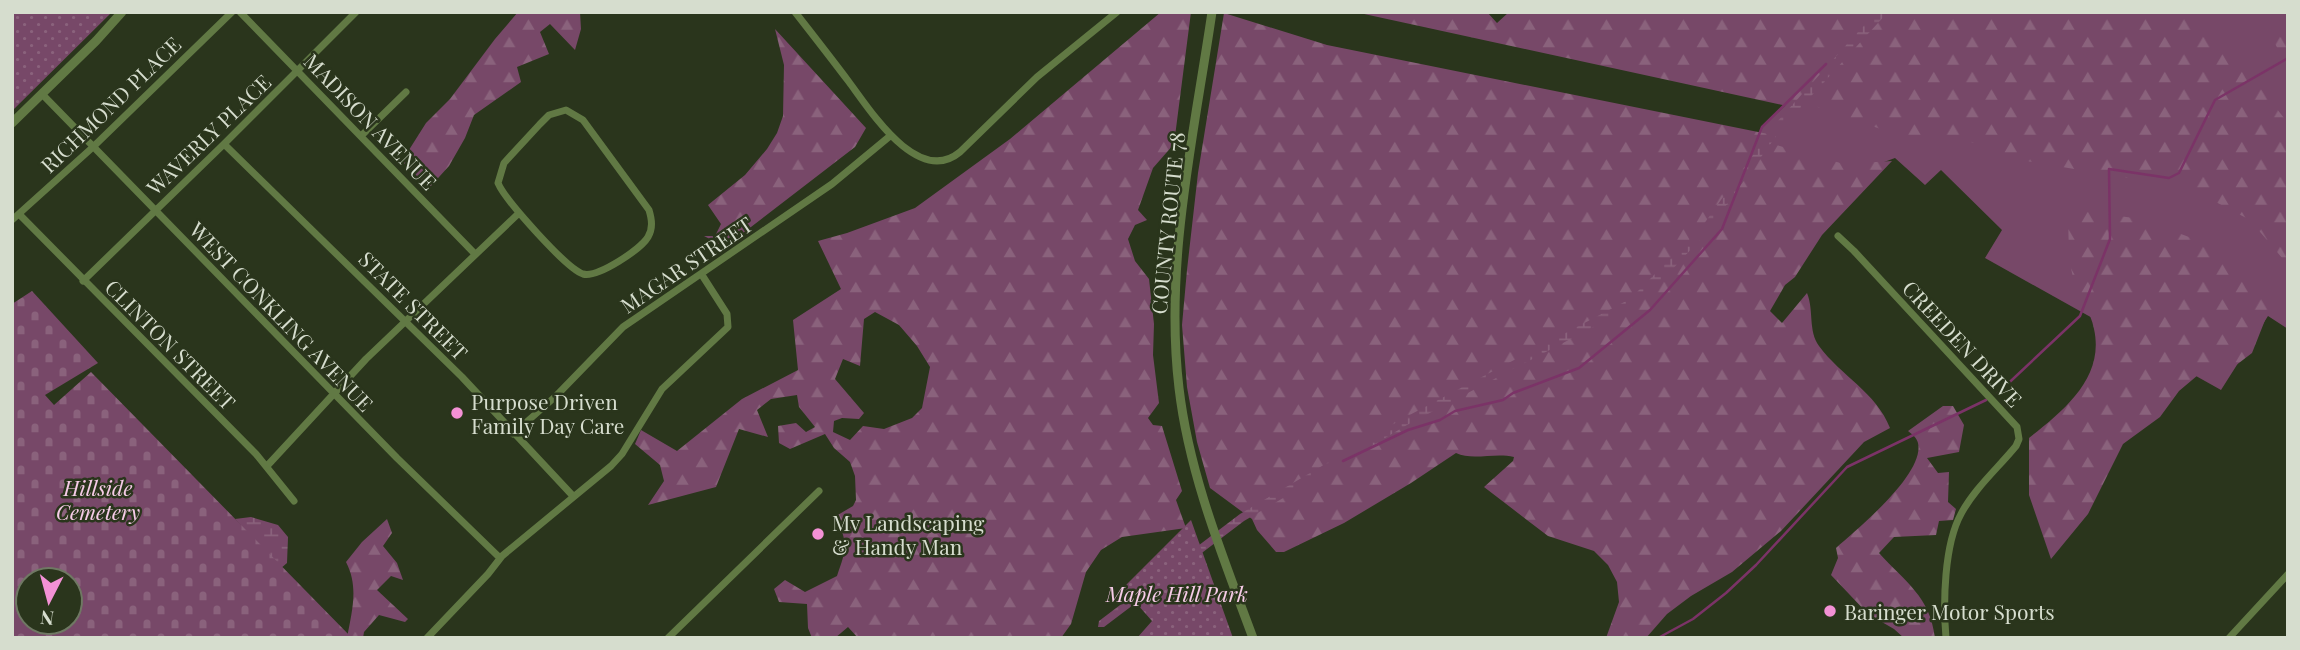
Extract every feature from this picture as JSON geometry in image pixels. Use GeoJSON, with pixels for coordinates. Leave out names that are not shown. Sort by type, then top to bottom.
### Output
{"type":"FeatureCollection","features":[{"type":"Feature","properties":{"kind":"street"},"geometry":{"type":"LineString","coordinates":[[12,123],[122,12]]}},
{"type":"Feature","properties":{"kind":"street","name":"RICHMOND PLACE"},"geometry":{"type":"LineString","coordinates":[[12,220],[93,147],[232,12]]}},
{"type":"Feature","properties":{"kind":"street","name":"MADISON AVENUE"},"geometry":{"type":"LineString","coordinates":[[240,12],[475,254]]}},
{"type":"Feature","properties":{"kind":"street","name":"WAVERLY PLACE"},"geometry":{"type":"LineString","coordinates":[[83,281],[356,12]]}},
{"type":"Feature","properties":{"kind":"street"},"geometry":{"type":"LineString","coordinates":[[795,12],[890,136],[925,159],[942,162],[960,152],[1037,77],[1117,12]]}},
{"type":"Feature","properties":{"kind":"street","name":"COUNTY ROUTE 78"},"geometry":{"type":"LineString","coordinates":[[1212,12],[1176,269],[1174,328],[1179,388],[1195,466],[1253,638]]}},
{"type":"Feature","properties":{"kind":"street"},"geometry":{"type":"LineString","coordinates":[[360,135],[406,92]]}},
{"type":"Feature","properties":{"kind":"street","name":"WEST CONKLING AVENUE"},"geometry":{"type":"LineString","coordinates":[[41,94],[333,393],[500,558]]}},
{"type":"Feature","properties":{"kind":"street"},"geometry":{"type":"LineString","coordinates":[[566,110],[583,120],[592,131],[649,211],[652,227],[648,238],[636,248],[603,270],[585,274],[569,264],[519,213],[501,191],[498,183],[501,168],[549,116],[566,110]]}},
{"type":"Feature","properties":{"kind":"street","name":"MAGAR STREET"},"geometry":{"type":"LineString","coordinates":[[513,434],[556,396],[623,327],[832,184],[890,136]]}},
{"type":"Feature","properties":{"kind":"street","name":"STATE STREET"},"geometry":{"type":"LineString","coordinates":[[224,145],[462,377],[573,496]]}},
{"type":"Feature","properties":{"kind":"street"},"geometry":{"type":"LineString","coordinates":[[267,466],[333,393],[519,213]]}},
{"type":"Feature","properties":{"kind":"street","name":"CLINTON STREET"},"geometry":{"type":"LineString","coordinates":[[19,214],[267,466],[294,501]]}},
{"type":"Feature","properties":{"kind":"street","name":"CREEDEN DRIVE"},"geometry":{"type":"LineString","coordinates":[[1838,236],[2017,427],[2019,439],[2016,446],[1967,504],[1956,523],[1947,570],[1946,638]]}},
{"type":"Feature","properties":{"kind":"street"},"geometry":{"type":"LineString","coordinates":[[427,638],[500,558],[611,466],[622,454],[662,389],[728,327],[727,314],[702,275]]}},
{"type":"Feature","properties":{"kind":"street"},"geometry":{"type":"LineString","coordinates":[[668,638],[819,491]]}},
{"type":"Feature","properties":{"kind":"street"},"geometry":{"type":"LineString","coordinates":[[2230,638],[2288,574]]}},
{"type":"Feature","properties":{"kind":"green space"},"geometry":{"type":"Polygon","coordinates":[[[12,12],[112,12],[12,111],[12,12]]]}},
{"type":"Feature","properties":{"kind":"green space"},"geometry":{"type":"Polygon","coordinates":[[[518,12],[580,12],[581,29],[575,50],[550,24],[540,32],[549,54],[517,67],[521,82],[474,115],[449,166],[429,188],[402,161],[426,123],[450,99],[518,12]]]}},
{"type":"Feature","properties":{"kind":"green space"},"geometry":{"type":"Polygon","coordinates":[[[1161,12],[1191,12],[1174,144],[1153,168],[1138,210],[1147,220],[1135,225],[1128,239],[1135,261],[1149,279],[1154,324],[1153,355],[1159,403],[1148,418],[1153,425],[1162,426],[1182,491],[1176,500],[1186,528],[1122,537],[1101,550],[1086,572],[1071,624],[1061,638],[858,638],[848,627],[835,638],[812,638],[808,628],[807,604],[779,602],[774,589],[785,580],[805,592],[837,576],[845,546],[836,516],[853,506],[856,500],[855,476],[850,462],[834,448],[825,434],[790,449],[779,443],[778,426],[796,423],[806,432],[815,427],[799,407],[797,395],[771,399],[757,410],[768,437],[739,429],[716,487],[648,505],[664,481],[660,465],[635,444],[641,430],[677,451],[742,399],[798,370],[793,320],[841,289],[818,241],[915,208],[1010,139],[1161,12]],[[875,312],[864,319],[860,366],[843,359],[835,379],[864,413],[859,419],[842,418],[834,421],[833,432],[850,440],[863,426],[884,429],[912,418],[922,408],[930,367],[899,325],[875,312]]]}},
{"type":"Feature","properties":{"kind":"green space"},"geometry":{"type":"Polygon","coordinates":[[[1355,12],[1487,12],[1497,23],[1509,12],[2200,12],[2288,123],[2288,265],[2250,220],[2193,190],[2177,170],[2147,181],[1984,154],[1977,144],[1947,135],[1915,141],[1803,102],[1796,108],[1355,12]]]}},
{"type":"Feature","properties":{"kind":"green space"},"geometry":{"type":"Polygon","coordinates":[[[1876,12],[1888,12],[1782,128],[1707,232],[1657,286],[1635,305],[1407,425],[1244,521],[1104,627],[1098,627],[1099,621],[1240,514],[1402,419],[1630,299],[1701,228],[1775,124],[1876,12]]]}},
{"type":"Feature","properties":{"kind":"green space"},"geometry":{"type":"Polygon","coordinates":[[[1898,12],[2288,12],[2288,329],[2268,316],[2221,390],[1985,258],[2002,230],[1941,170],[1925,185],[1895,158],[1693,232],[1763,127],[1827,65],[1898,12]]]}},
{"type":"Feature","properties":{"kind":"green space"},"geometry":{"type":"Polygon","coordinates":[[[2258,12],[2288,12],[2288,69],[2263,20],[2258,12]]]}},
{"type":"Feature","properties":{"kind":"green space"},"geometry":{"type":"Polygon","coordinates":[[[1224,13],[1327,45],[1773,135],[1769,143],[1844,164],[1892,161],[1822,235],[1795,277],[1785,285],[1770,311],[1782,323],[1807,293],[1813,334],[1819,346],[1876,404],[1890,428],[1864,442],[1781,531],[1732,572],[1667,614],[1646,638],[1606,638],[1619,602],[1617,582],[1608,565],[1594,551],[1548,536],[1484,487],[1513,461],[1514,457],[1456,453],[1344,523],[1284,552],[1276,552],[1257,530],[1252,519],[1210,488],[1197,442],[1187,387],[1182,325],[1187,270],[1198,173],[1224,13]]]}},
{"type":"Feature","properties":{"kind":"green space"},"geometry":{"type":"Polygon","coordinates":[[[775,29],[866,128],[855,147],[725,247],[704,236],[715,236],[721,224],[708,205],[745,175],[767,149],[783,116],[784,65],[775,29]]]}},
{"type":"Feature","properties":{"kind":"green space"},"geometry":{"type":"Polygon","coordinates":[[[2068,209],[2141,219],[2213,246],[2275,295],[2252,353],[2235,366],[2198,375],[2179,391],[2160,417],[2123,444],[2088,514],[2051,559],[2029,495],[2029,438],[2078,392],[2093,363],[2096,347],[2093,323],[2072,275],[2068,209]]]}},
{"type":"Feature","properties":{"kind":"green space","name":"Hillside Cemetery"},"geometry":{"type":"Polygon","coordinates":[[[32,291],[98,363],[45,395],[54,405],[91,372],[352,638],[12,638],[12,304],[32,291]]]}},
{"type":"Feature","properties":{"kind":"green space"},"geometry":{"type":"Polygon","coordinates":[[[1943,406],[1953,406],[1964,425],[1959,452],[1927,458],[1938,473],[1949,472],[1948,502],[1956,509],[1953,520],[1939,521],[1936,535],[1894,537],[1879,553],[1922,600],[1932,623],[1935,638],[1904,638],[1868,614],[1831,575],[1838,558],[1836,548],[1873,515],[1911,470],[1917,456],[1918,443],[1908,431],[1943,406]]]}},
{"type":"Feature","properties":{"kind":"green space"},"geometry":{"type":"Polygon","coordinates":[[[251,517],[278,525],[288,537],[287,563],[280,569],[235,519],[251,517]]]}},
{"type":"Feature","properties":{"kind":"green space"},"geometry":{"type":"Polygon","coordinates":[[[387,519],[392,533],[383,546],[397,563],[403,580],[391,576],[377,590],[408,619],[405,622],[379,615],[364,632],[363,638],[347,638],[353,590],[346,562],[362,542],[387,519]]]}},
{"type":"Feature","properties":{"kind":"green space","name":"Maple Hill Park"},"geometry":{"type":"Polygon","coordinates":[[[1191,520],[1233,638],[1137,638],[1152,621],[1123,588],[1191,520]]]}},
{"type":"Feature","properties":{"kind":"waterway"},"geometry":{"type":"LineString","coordinates":[[1998,393],[2080,316],[2110,239],[2109,169],[2169,178],[2179,173],[2215,100],[2288,58]]}},
{"type":"Feature","properties":{"kind":"waterway"},"geometry":{"type":"LineString","coordinates":[[1343,461],[1408,430],[1440,420],[1455,411],[1503,400],[1513,393],[1579,368],[1650,310],[1722,229],[1762,127],[1826,64]]}},
{"type":"Feature","properties":{"kind":"waterway"},"geometry":{"type":"LineString","coordinates":[[1658,638],[1693,619],[1726,593],[1756,565],[1847,467],[1986,400]]}},
{"type":"Feature","properties":{"kind":"place","name":"Purpose Driven Family Day Care"},"geometry":{"type":"Point","coordinates":[457,413]}},
{"type":"Feature","properties":{"kind":"place","name":"Mv Landscaping & Handy Man"},"geometry":{"type":"Point","coordinates":[818,534]}},
{"type":"Feature","properties":{"kind":"place","name":"Baringer Motor Sports"},"geometry":{"type":"Point","coordinates":[1830,611]}}]}
